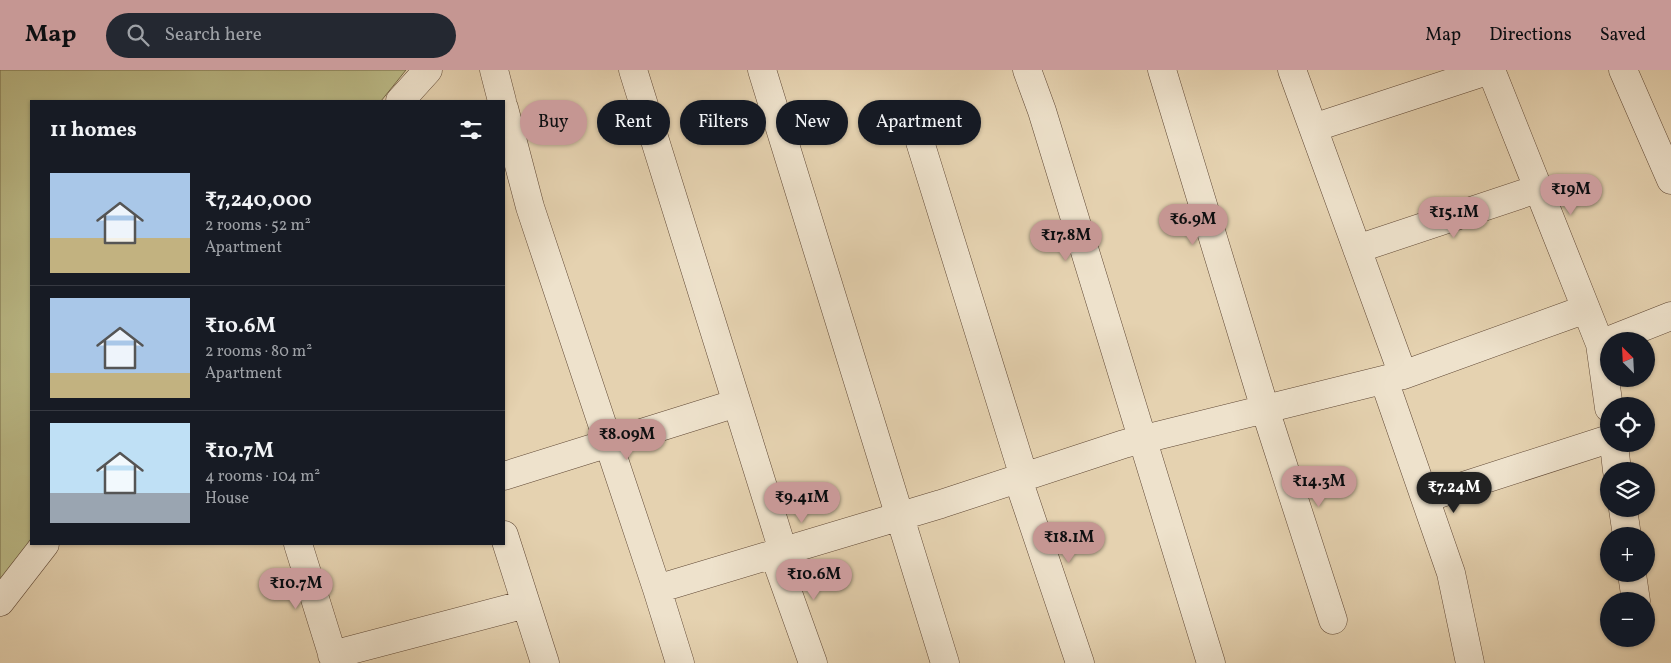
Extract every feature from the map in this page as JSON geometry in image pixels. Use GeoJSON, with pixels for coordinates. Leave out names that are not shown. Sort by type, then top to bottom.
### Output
{"type":"FeatureCollection","features":[{"type":"Feature","properties":{"kind":"street"},"geometry":{"type":"LineString","coordinates":[[401,100],[428,70]]}},
{"type":"Feature","properties":{"kind":"street"},"geometry":{"type":"LineString","coordinates":[[494,70],[502,100]]}},
{"type":"Feature","properties":{"kind":"street"},"geometry":{"type":"LineString","coordinates":[[633,70],[737,403],[779,553],[813,663]]}},
{"type":"Feature","properties":{"kind":"street"},"geometry":{"type":"LineString","coordinates":[[762,70],[945,663]]}},
{"type":"Feature","properties":{"kind":"street"},"geometry":{"type":"LineString","coordinates":[[1027,70],[1042,111],[1211,663]]}},
{"type":"Feature","properties":{"kind":"street"},"geometry":{"type":"LineString","coordinates":[[1162,70],[1265,409],[1333,620]]}},
{"type":"Feature","properties":{"kind":"street"},"geometry":{"type":"LineString","coordinates":[[1292,70],[1357,249],[1426,498],[1451,573],[1470,663]]}},
{"type":"Feature","properties":{"kind":"street"},"geometry":{"type":"LineString","coordinates":[[1313,128],[1490,70],[1600,344]]}},
{"type":"Feature","properties":{"kind":"street"},"geometry":{"type":"LineString","coordinates":[[1623,70],[1671,180]]}},
{"type":"Feature","properties":{"kind":"street"},"geometry":{"type":"LineString","coordinates":[[505,112],[530,206],[680,663]]}},
{"type":"Feature","properties":{"kind":"street"},"geometry":{"type":"LineString","coordinates":[[921,145],[1021,478],[1080,663]]}},
{"type":"Feature","properties":{"kind":"street"},"geometry":{"type":"LineString","coordinates":[[1357,249],[1538,189]]}},
{"type":"Feature","properties":{"kind":"street"},"geometry":{"type":"LineString","coordinates":[[657,589],[1143,440],[1393,378],[1586,309]]}},
{"type":"Feature","properties":{"kind":"street"},"geometry":{"type":"LineString","coordinates":[[1630,332],[1671,316]]}},
{"type":"Feature","properties":{"kind":"street"},"geometry":{"type":"LineString","coordinates":[[505,476],[737,403]]}},
{"type":"Feature","properties":{"kind":"street"},"geometry":{"type":"LineString","coordinates":[[1426,498],[1600,442]]}},
{"type":"Feature","properties":{"kind":"street"},"geometry":{"type":"LineString","coordinates":[[505,538],[545,663]]}},
{"type":"Feature","properties":{"kind":"street"},"geometry":{"type":"LineString","coordinates":[[0,602],[44,545]]}},
{"type":"Feature","properties":{"kind":"street"},"geometry":{"type":"LineString","coordinates":[[298,545],[334,659],[526,604]]}},
{"type":"Feature","properties":{"kind":"shaded area"},"geometry":{"type":"Polygon","coordinates":[[[0,70],[406,70],[382,100],[30,100],[30,544],[0,583],[0,70]]]}}]}
